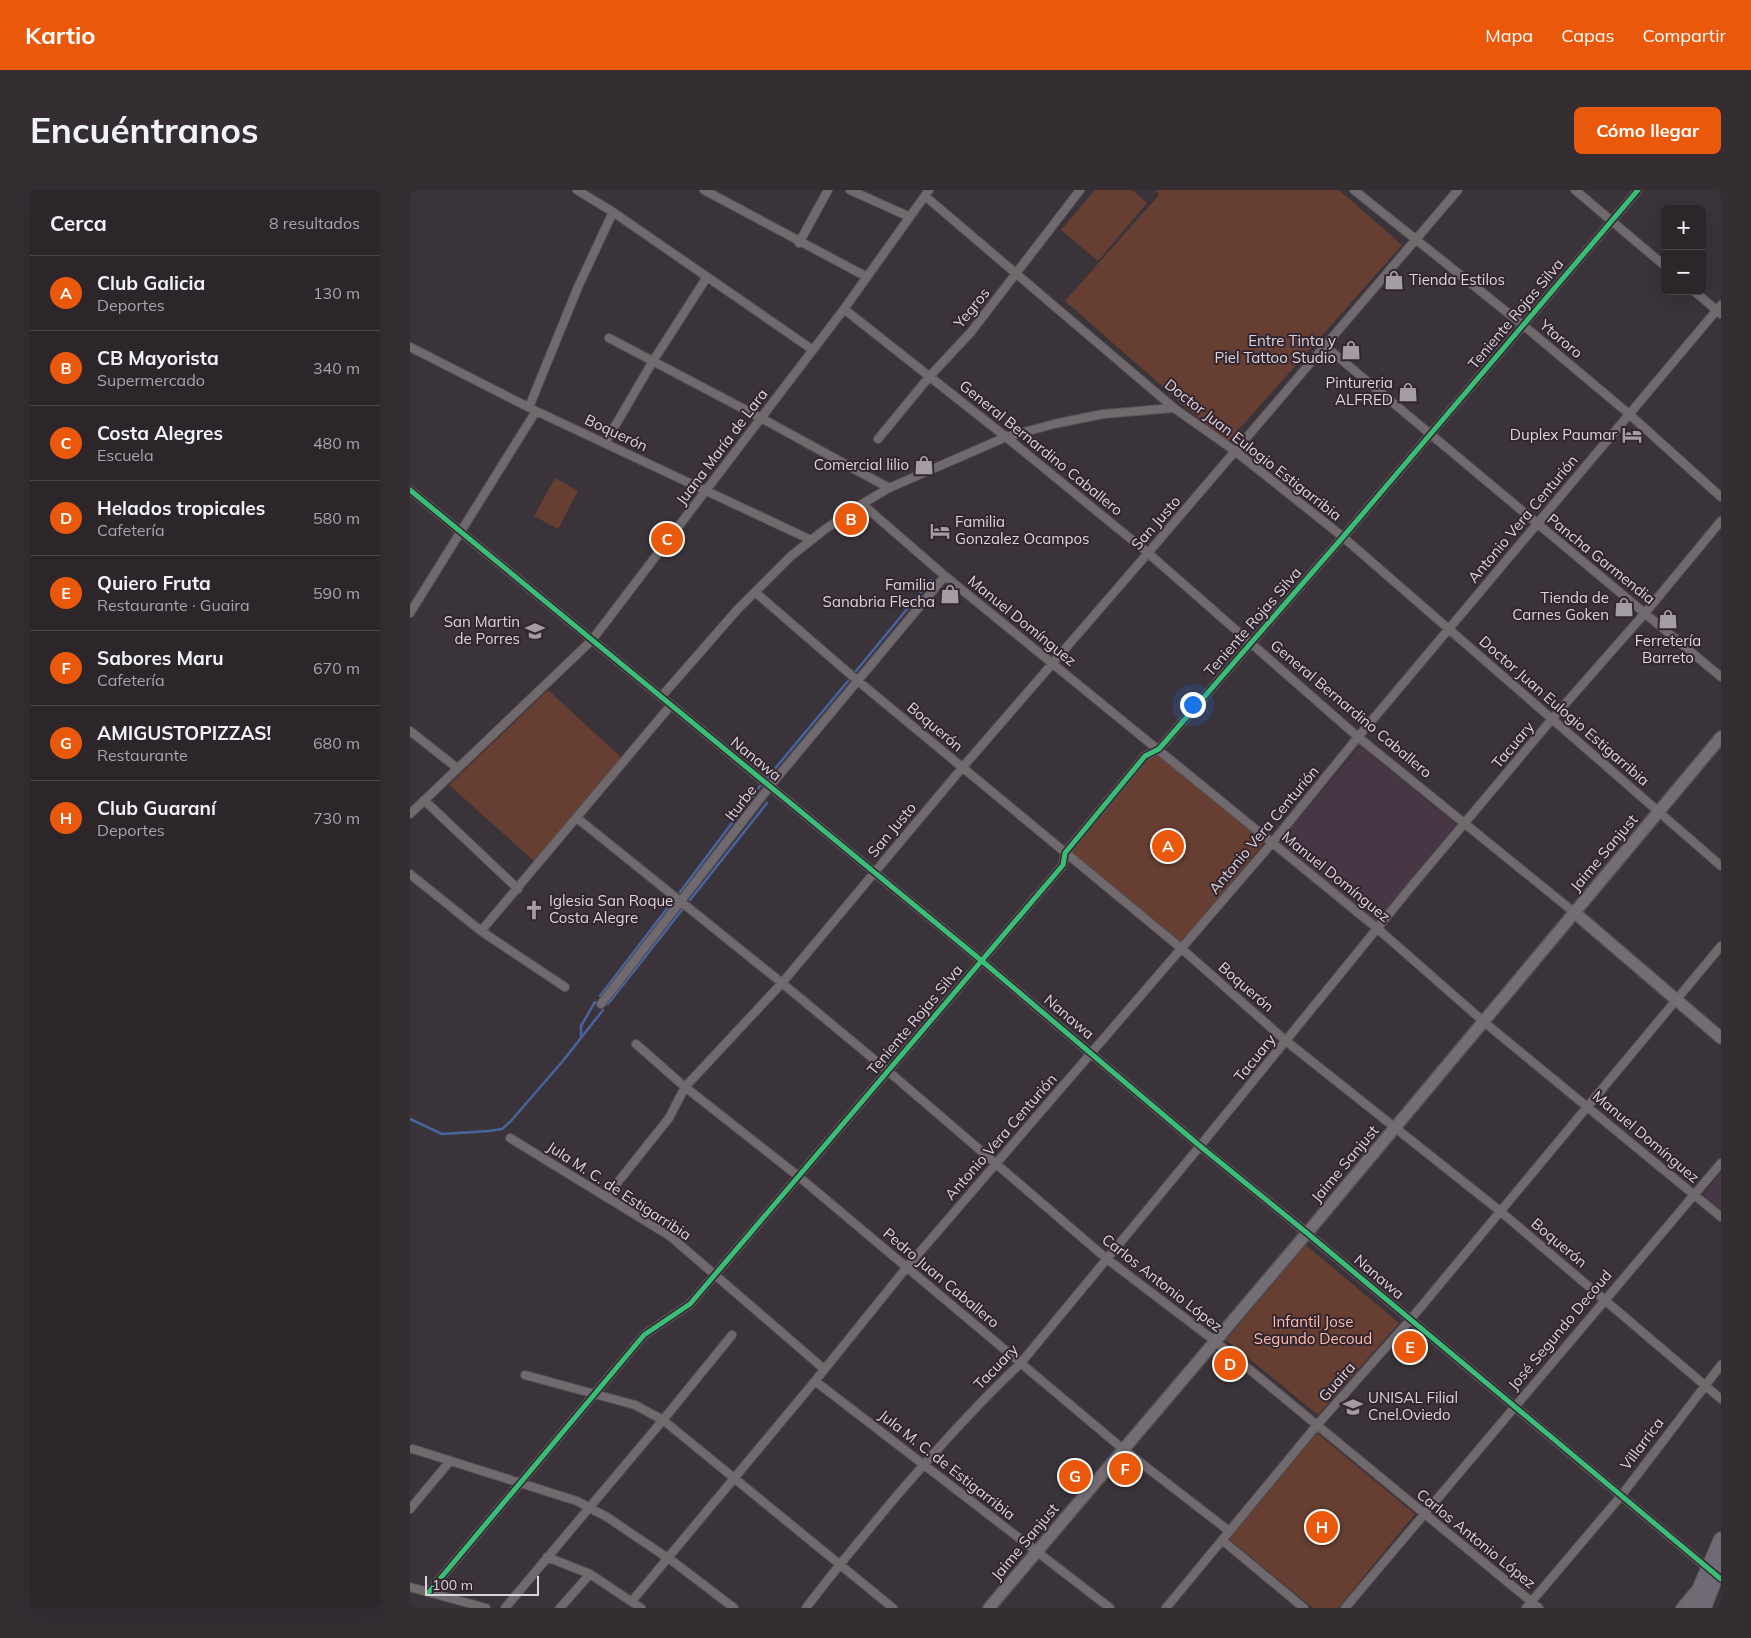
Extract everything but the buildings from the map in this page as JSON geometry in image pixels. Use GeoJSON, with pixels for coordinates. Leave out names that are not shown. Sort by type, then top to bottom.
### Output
{"type":"FeatureCollection","features":[{"type":"Feature","properties":{"kind":"highway"},"geometry":{"type":"LineString","coordinates":[[1704,1608],[1717,1572],[1721,1539]]}},
{"type":"Feature","properties":{"kind":"highway"},"geometry":{"type":"LineString","coordinates":[[1691,1608],[1701,1582],[1717,1572]]}},
{"type":"Feature","properties":{"kind":"main road","name":"Jaime Sanjust"},"geometry":{"type":"LineString","coordinates":[[989,1608],[1307,1233],[1721,737]]}},
{"type":"Feature","properties":{"kind":"main road","name":"General Bernardino Caballero"},"geometry":{"type":"LineString","coordinates":[[1574,913],[1721,1038]]}},
{"type":"Feature","properties":{"kind":"street"},"geometry":{"type":"LineString","coordinates":[[577,190],[613,212],[813,350]]}},
{"type":"Feature","properties":{"kind":"street"},"geometry":{"type":"LineString","coordinates":[[704,190],[799,243],[867,277]]}},
{"type":"Feature","properties":{"kind":"street"},"geometry":{"type":"LineString","coordinates":[[799,243],[828,190]]}},
{"type":"Feature","properties":{"kind":"street"},"geometry":{"type":"LineString","coordinates":[[850,190],[910,218]]}},
{"type":"Feature","properties":{"kind":"street","name":"Yegros"},"geometry":{"type":"LineString","coordinates":[[878,439],[929,377],[971,332],[1080,190]]}},
{"type":"Feature","properties":{"kind":"street","name":"Ytororo"},"geometry":{"type":"LineString","coordinates":[[1354,190],[1523,325],[1629,414],[1721,497]]}},
{"type":"Feature","properties":{"kind":"street","name":"San Justo"},"geometry":{"type":"LineString","coordinates":[[606,1197],[669,1118],[685,1088],[782,983],[962,768],[1458,190]]}},
{"type":"Feature","properties":{"kind":"street"},"geometry":{"type":"LineString","coordinates":[[1575,190],[1661,263]]}},
{"type":"Feature","properties":{"kind":"street","name":"Teniente Rojas Silva"},"geometry":{"type":"LineString","coordinates":[[429,1592],[644,1336],[690,1304],[1063,865],[1065,852],[1145,756],[1159,749],[1343,537],[1638,190]]}},
{"type":"Feature","properties":{"kind":"street","name":"Juana María de Lara"},"geometry":{"type":"LineString","coordinates":[[410,814],[592,640],[844,309],[927,193]]}},
{"type":"Feature","properties":{"kind":"street","name":"Doctor Juan Eulogio Estigarribia"},"geometry":{"type":"LineString","coordinates":[[927,193],[1016,274],[1174,408],[1235,452],[1343,537],[1721,866]]}},
{"type":"Feature","properties":{"kind":"street"},"geometry":{"type":"LineString","coordinates":[[410,614],[462,533],[532,409],[578,287],[613,212]]}},
{"type":"Feature","properties":{"kind":"street"},"geometry":{"type":"LineString","coordinates":[[604,443],[653,361],[707,277]]}},
{"type":"Feature","properties":{"kind":"street"},"geometry":{"type":"LineString","coordinates":[[1699,295],[1720,310]]}},
{"type":"Feature","properties":{"kind":"street","name":"General Bernardino Caballero"},"geometry":{"type":"LineString","coordinates":[[844,309],[1006,437],[1148,553],[1358,737],[1574,913]]}},
{"type":"Feature","properties":{"kind":"street","name":"Antonio Vera Centurión"},"geometry":{"type":"LineString","coordinates":[[632,1601],[816,1380],[907,1267],[1182,949],[1629,414],[1720,310]]}},
{"type":"Feature","properties":{"kind":"street"},"geometry":{"type":"LineString","coordinates":[[609,338],[889,488]]}},
{"type":"Feature","properties":{"kind":"street","name":"Pancha Garmendia"},"geometry":{"type":"LineString","coordinates":[[1325,346],[1721,677]]}},
{"type":"Feature","properties":{"kind":"street","name":"Boquerón"},"geometry":{"type":"LineString","coordinates":[[410,347],[532,409],[811,540]]}},
{"type":"Feature","properties":{"kind":"street"},"geometry":{"type":"LineString","coordinates":[[661,697],[754,592],[791,556],[862,504],[889,488],[1006,437],[1054,424],[1103,414],[1174,408]]}},
{"type":"Feature","properties":{"kind":"street","name":"Nanawa"},"geometry":{"type":"LineString","coordinates":[[410,490],[982,961],[1200,1146],[1307,1233],[1621,1496],[1717,1572]]}},
{"type":"Feature","properties":{"kind":"street","name":"Manuel Domínguez"},"geometry":{"type":"LineString","coordinates":[[862,504],[945,576],[1378,929],[1484,1022],[1721,1217]]}},
{"type":"Feature","properties":{"kind":"street","name":"Tacuary"},"geometry":{"type":"LineString","coordinates":[[806,1608],[838,1565],[924,1464],[992,1390],[1020,1364],[1410,888],[1552,719],[1645,614],[1721,521]]}},
{"type":"Feature","properties":{"kind":"street","name":"Iturbe"},"geometry":{"type":"LineString","coordinates":[[600,1004],[770,786],[945,576]]}},
{"type":"Feature","properties":{"kind":"street","name":"Boquerón"},"geometry":{"type":"LineString","coordinates":[[754,592],[962,768],[1182,949],[1286,1041],[1500,1211],[1721,1399]]}},
{"type":"Feature","properties":{"kind":"street"},"geometry":{"type":"LineString","coordinates":[[481,931],[671,705]]}},
{"type":"Feature","properties":{"kind":"street"},"geometry":{"type":"LineString","coordinates":[[410,731],[457,768]]}},
{"type":"Feature","properties":{"kind":"street"},"geometry":{"type":"LineString","coordinates":[[424,800],[518,889]]}},
{"type":"Feature","properties":{"kind":"street","name":"Carlos Antonio López"},"geometry":{"type":"LineString","coordinates":[[577,818],[888,1071],[1107,1259],[1215,1341],[1529,1605],[1539,1608]]}},
{"type":"Feature","properties":{"kind":"street"},"geometry":{"type":"LineString","coordinates":[[410,874],[481,931],[565,987]]}},
{"type":"Feature","properties":{"kind":"street","name":"Guaira"},"geometry":{"type":"LineString","coordinates":[[1166,1608],[1317,1426],[1410,1320],[1721,946]]}},
{"type":"Feature","properties":{"kind":"street","name":"Pedro Juan Caballero"},"geometry":{"type":"LineString","coordinates":[[636,1044],[685,1088],[798,1176],[1123,1449],[1229,1531]]}},
{"type":"Feature","properties":{"kind":"street","name":"Jula M. C. de Estigarribia"},"geometry":{"type":"LineString","coordinates":[[510,1138],[670,1236],[824,1369]]}},
{"type":"Feature","properties":{"kind":"street","name":"José Segundo Decoud"},"geometry":{"type":"LineString","coordinates":[[1345,1608],[1721,1162]]}},
{"type":"Feature","properties":{"kind":"street"},"geometry":{"type":"LineString","coordinates":[[505,1608],[732,1335]]}},
{"type":"Feature","properties":{"kind":"street","name":"Villarrica"},"geometry":{"type":"LineString","coordinates":[[1529,1605],[1621,1496],[1721,1365]]}},
{"type":"Feature","properties":{"kind":"street"},"geometry":{"type":"LineString","coordinates":[[525,1375],[635,1405],[663,1420],[892,1608]]}},
{"type":"Feature","properties":{"kind":"street","name":"Jula M. C. de Estigarribia"},"geometry":{"type":"LineString","coordinates":[[816,1380],[1110,1608]]}},
{"type":"Feature","properties":{"kind":"street"},"geometry":{"type":"LineString","coordinates":[[414,1449],[577,1502],[607,1517],[668,1558],[734,1608]]}},
{"type":"Feature","properties":{"kind":"street"},"geometry":{"type":"LineString","coordinates":[[410,1509],[450,1461]]}},
{"type":"Feature","properties":{"kind":"street"},"geometry":{"type":"LineString","coordinates":[[1222,1540],[1304,1608]]}},
{"type":"Feature","properties":{"kind":"street"},"geometry":{"type":"LineString","coordinates":[[547,1557],[590,1574],[641,1608]]}},
{"type":"Feature","properties":{"kind":"street"},"geometry":{"type":"LineString","coordinates":[[1717,1572],[1721,1559]]}},
{"type":"Feature","properties":{"kind":"street"},"geometry":{"type":"LineString","coordinates":[[560,1608],[590,1574]]}},
{"type":"Feature","properties":{"kind":"street"},"geometry":{"type":"LineString","coordinates":[[1680,1608],[1701,1582]]}},
{"type":"Feature","properties":{"kind":"street"},"geometry":{"type":"LineString","coordinates":[[410,1587],[486,1608]]}},
{"type":"Feature","properties":{"kind":"shaded area"},"geometry":{"type":"Polygon","coordinates":[[[1360,746],[1456,824],[1376,923],[1278,843],[1360,746]]]}},
{"type":"Feature","properties":{"kind":"shaded area"},"geometry":{"type":"Polygon","coordinates":[[[1721,1172],[1721,1211],[1706,1199],[1704,1194],[1721,1172]]]}},
{"type":"Feature","properties":{"kind":"green space"},"geometry":{"type":"Polygon","coordinates":[[[1095,190],[1132,190],[1147,203],[1098,261],[1061,230],[1095,190]]]}},
{"type":"Feature","properties":{"kind":"green space"},"geometry":{"type":"Polygon","coordinates":[[[1156,190],[1339,190],[1402,245],[1227,443],[1065,301],[1159,195],[1156,190]]]}},
{"type":"Feature","properties":{"kind":"green space"},"geometry":{"type":"Polygon","coordinates":[[[555,478],[578,491],[558,529],[534,516],[555,478]]]}},
{"type":"Feature","properties":{"kind":"green space"},"geometry":{"type":"Polygon","coordinates":[[[548,690],[623,759],[534,861],[449,785],[548,690]]]}},
{"type":"Feature","properties":{"kind":"green space"},"geometry":{"type":"Polygon","coordinates":[[[1158,753],[1265,842],[1181,943],[1070,851],[1148,758],[1158,753]]]}},
{"type":"Feature","properties":{"kind":"green space","name":"Infantil Jose Segundo Decoud"},"geometry":{"type":"Polygon","coordinates":[[[1306,1245],[1399,1323],[1318,1415],[1226,1340],[1306,1245]]]}},
{"type":"Feature","properties":{"kind":"green space"},"geometry":{"type":"Polygon","coordinates":[[[1317,1433],[1415,1514],[1338,1608],[1313,1608],[1229,1539],[1317,1433]]]}},
{"type":"Feature","properties":{"kind":"waterway"},"geometry":{"type":"LineString","coordinates":[[856,671],[931,580]]}},
{"type":"Feature","properties":{"kind":"waterway"},"geometry":{"type":"LineString","coordinates":[[768,777],[848,681]]}},
{"type":"Feature","properties":{"kind":"waterway"},"geometry":{"type":"LineString","coordinates":[[680,892],[760,786]]}},
{"type":"Feature","properties":{"kind":"waterway"},"geometry":{"type":"LineString","coordinates":[[690,900],[767,803]]}},
{"type":"Feature","properties":{"kind":"waterway"},"geometry":{"type":"LineString","coordinates":[[600,996],[672,902]]}},
{"type":"Feature","properties":{"kind":"waterway"},"geometry":{"type":"LineString","coordinates":[[608,1004],[682,910]]}},
{"type":"Feature","properties":{"kind":"waterway"},"geometry":{"type":"LineString","coordinates":[[581,1037],[581,1026],[595,1002]]}},
{"type":"Feature","properties":{"kind":"waterway"},"geometry":{"type":"LineString","coordinates":[[410,1119],[442,1134],[502,1129],[562,1062],[603,1010]]}},
{"type":"Feature","properties":{"kind":"cycle path"},"geometry":{"type":"LineString","coordinates":[[429,1592],[644,1335],[690,1304],[1063,865],[1065,853],[1145,756],[1159,749],[1343,537],[1638,190]]}},
{"type":"Feature","properties":{"kind":"cycle path"},"geometry":{"type":"LineString","coordinates":[[410,490],[982,961],[1200,1146],[1721,1579]]}},
{"type":"Feature","properties":{"kind":"place","name":"Tienda Estilos"},"geometry":{"type":"Point","coordinates":[1394,280]}},
{"type":"Feature","properties":{"kind":"place","name":"Entre Tinta y Piel Tattoo Studio"},"geometry":{"type":"Point","coordinates":[1351,350]}},
{"type":"Feature","properties":{"kind":"place","name":"Pintureria ALFRED"},"geometry":{"type":"Point","coordinates":[1408,392]}},
{"type":"Feature","properties":{"kind":"place","name":"Duplex Paumar"},"geometry":{"type":"Point","coordinates":[1632,435]}},
{"type":"Feature","properties":{"kind":"place","name":"Comercial lilio"},"geometry":{"type":"Point","coordinates":[924,465]}},
{"type":"Feature","properties":{"kind":"place","name":"CB Mayorista"},"geometry":{"type":"Point","coordinates":[851,519]}},
{"type":"Feature","properties":{"kind":"place","name":"Familia Gonzalez Ocampos"},"geometry":{"type":"Point","coordinates":[940,531]}},
{"type":"Feature","properties":{"kind":"place","name":"Costa Alegres"},"geometry":{"type":"Point","coordinates":[667,539]}},
{"type":"Feature","properties":{"kind":"place","name":"Familia Sanabria Flecha"},"geometry":{"type":"Point","coordinates":[950,594]}},
{"type":"Feature","properties":{"kind":"place","name":"Tienda de Carnes Goken"},"geometry":{"type":"Point","coordinates":[1624,607]}},
{"type":"Feature","properties":{"kind":"place","name":"Ferretería Barreto"},"geometry":{"type":"Point","coordinates":[1668,619]}},
{"type":"Feature","properties":{"kind":"place","name":"San Martin de Porres"},"geometry":{"type":"Point","coordinates":[535,631]}},
{"type":"Feature","properties":{"kind":"place","name":"Club Galicia"},"geometry":{"type":"Point","coordinates":[1168,846]}},
{"type":"Feature","properties":{"kind":"place","name":"Iglesia San Roque Costa Alegre"},"geometry":{"type":"Point","coordinates":[534,910]}},
{"type":"Feature","properties":{"kind":"place","name":"Quiero Fruta"},"geometry":{"type":"Point","coordinates":[1410,1347]}},
{"type":"Feature","properties":{"kind":"place","name":"Helados tropicales"},"geometry":{"type":"Point","coordinates":[1230,1364]}},
{"type":"Feature","properties":{"kind":"place","name":"UNISAL Filial Cnel.Oviedo"},"geometry":{"type":"Point","coordinates":[1353,1407]}},
{"type":"Feature","properties":{"kind":"place","name":"Sabores Maru"},"geometry":{"type":"Point","coordinates":[1125,1469]}},
{"type":"Feature","properties":{"kind":"place","name":"AMIGUSTOPIZZAS!"},"geometry":{"type":"Point","coordinates":[1075,1476]}},
{"type":"Feature","properties":{"kind":"place","name":"Club Guaraní"},"geometry":{"type":"Point","coordinates":[1322,1527]}}]}
